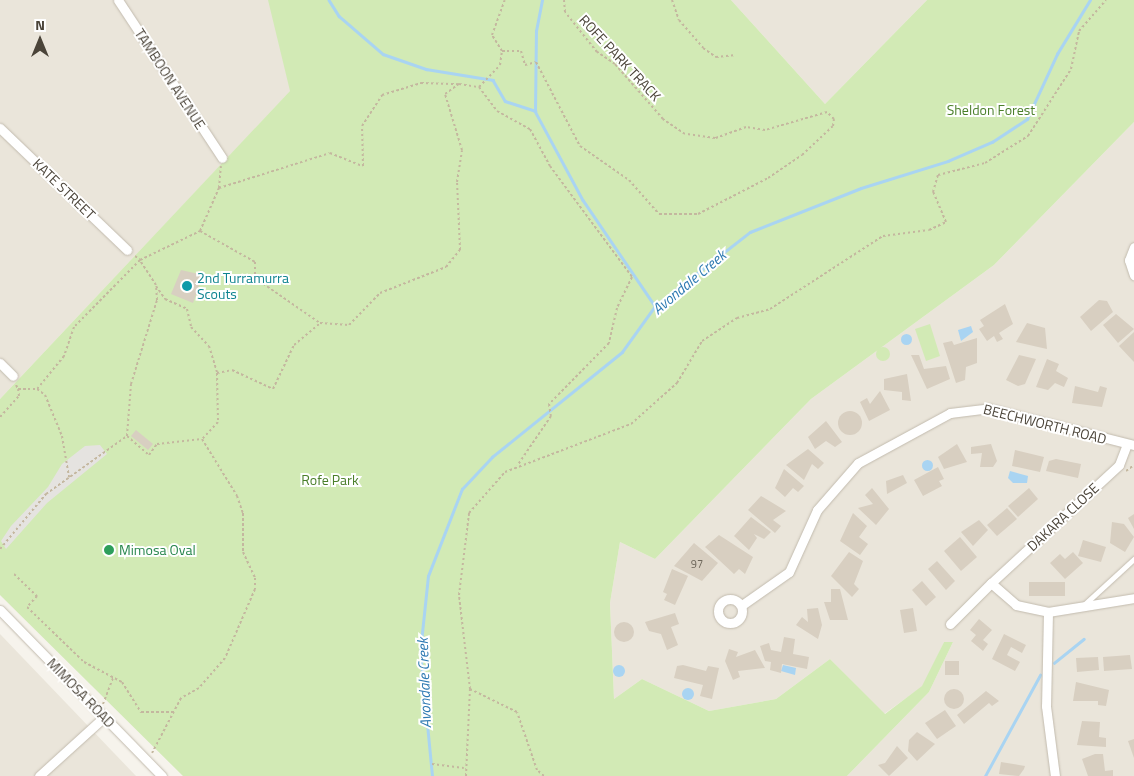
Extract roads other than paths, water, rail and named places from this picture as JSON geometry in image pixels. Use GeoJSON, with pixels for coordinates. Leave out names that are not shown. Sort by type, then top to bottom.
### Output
{"type":"FeatureCollection","features":[{"type":"Feature","properties":{"kind":"street","name":"TAMBOON AVENUE"},"geometry":{"type":"LineString","coordinates":[[118,0],[222,158]]}},
{"type":"Feature","properties":{"kind":"street","name":"KATE STREET"},"geometry":{"type":"LineString","coordinates":[[0,128],[127,250]]}},
{"type":"Feature","properties":{"kind":"street"},"geometry":{"type":"LineString","coordinates":[[1134,247],[1130,260],[1134,275]]}},
{"type":"Feature","properties":{"kind":"street"},"geometry":{"type":"LineString","coordinates":[[0,363],[13,376]]}},
{"type":"Feature","properties":{"kind":"street","name":"BEECHWORTH ROAD"},"geometry":{"type":"LineString","coordinates":[[742,605],[789,572],[817,510],[858,463],[950,413],[988,408],[1131,445]]}},
{"type":"Feature","properties":{"kind":"street","name":"DAKARA CLOSE"},"geometry":{"type":"LineString","coordinates":[[950,624],[991,583],[1119,465],[1131,445]]}},
{"type":"Feature","properties":{"kind":"street"},"geometry":{"type":"LineString","coordinates":[[991,583],[1016,605],[1048,612],[1134,598]]}},
{"type":"Feature","properties":{"kind":"street","name":"MIMOSA ROAD"},"geometry":{"type":"LineString","coordinates":[[0,610],[162,776]]}},
{"type":"Feature","properties":{"kind":"street"},"geometry":{"type":"LineString","coordinates":[[1048,612],[1046,706],[1055,776]]}},
{"type":"Feature","properties":{"kind":"street"},"geometry":{"type":"LineString","coordinates":[[39,776],[101,714]]}},
{"type":"Feature","properties":{"kind":"lane"},"geometry":{"type":"LineString","coordinates":[[1082,606],[1134,560]]}},
{"type":"Feature","properties":{"kind":"water"},"geometry":{"type":"Polygon","coordinates":[[[971,326],[973,332],[961,341],[958,330],[971,326]]]}},
{"type":"Feature","properties":{"kind":"water"},"geometry":{"type":"Polygon","coordinates":[[[906,333],[912,339],[906,345],[900,339],[906,333]]]}},
{"type":"Feature","properties":{"kind":"water"},"geometry":{"type":"Polygon","coordinates":[[[927,459],[933,465],[927,471],[921,465],[927,459]]]}},
{"type":"Feature","properties":{"kind":"water"},"geometry":{"type":"Polygon","coordinates":[[[1010,471],[1028,476],[1027,483],[1013,483],[1008,478],[1010,471]]]}},
{"type":"Feature","properties":{"kind":"water"},"geometry":{"type":"Polygon","coordinates":[[[619,665],[625,671],[619,677],[613,671],[619,665]]]}},
{"type":"Feature","properties":{"kind":"water"},"geometry":{"type":"Polygon","coordinates":[[[783,665],[796,668],[795,675],[781,671],[783,665]]]}},
{"type":"Feature","properties":{"kind":"water"},"geometry":{"type":"Polygon","coordinates":[[[686,688],[690,688],[694,694],[690,700],[686,700],[682,696],[682,692],[686,688]]]}},
{"type":"Feature","properties":{"kind":"waterway"},"geometry":{"type":"LineString","coordinates":[[329,0],[339,16],[383,54],[426,69],[493,80],[505,101],[535,111],[583,200],[655,306]]}},
{"type":"Feature","properties":{"kind":"waterway"},"geometry":{"type":"LineString","coordinates":[[535,111],[536,31],[542,0]]}},
{"type":"Feature","properties":{"kind":"waterway","name":"Avondale Creek"},"geometry":{"type":"LineString","coordinates":[[432,776],[420,652],[428,576],[462,489],[492,457],[622,352],[655,306],[750,232],[861,188],[948,161],[992,142],[1027,119],[1057,54],[1090,0]]}},
{"type":"Feature","properties":{"kind":"waterway"},"geometry":{"type":"LineString","coordinates":[[1054,663],[1084,639]]}},
{"type":"Feature","properties":{"kind":"waterway"},"geometry":{"type":"LineString","coordinates":[[985,776],[1040,675]]}},
{"type":"Feature","properties":{"kind":"place","name":"2nd Turramurra Scouts"},"geometry":{"type":"Point","coordinates":[187,286]}},
{"type":"Feature","properties":{"kind":"place","name":"Mimosa Oval"},"geometry":{"type":"Point","coordinates":[109,550]}},
{"type":"Feature","properties":{"kind":"park label","name":"Sheldon Forest"},"geometry":{"type":"Point","coordinates":[991,110]}},
{"type":"Feature","properties":{"kind":"park label","name":"Rofe Park"},"geometry":{"type":"Point","coordinates":[330,480]}}]}
